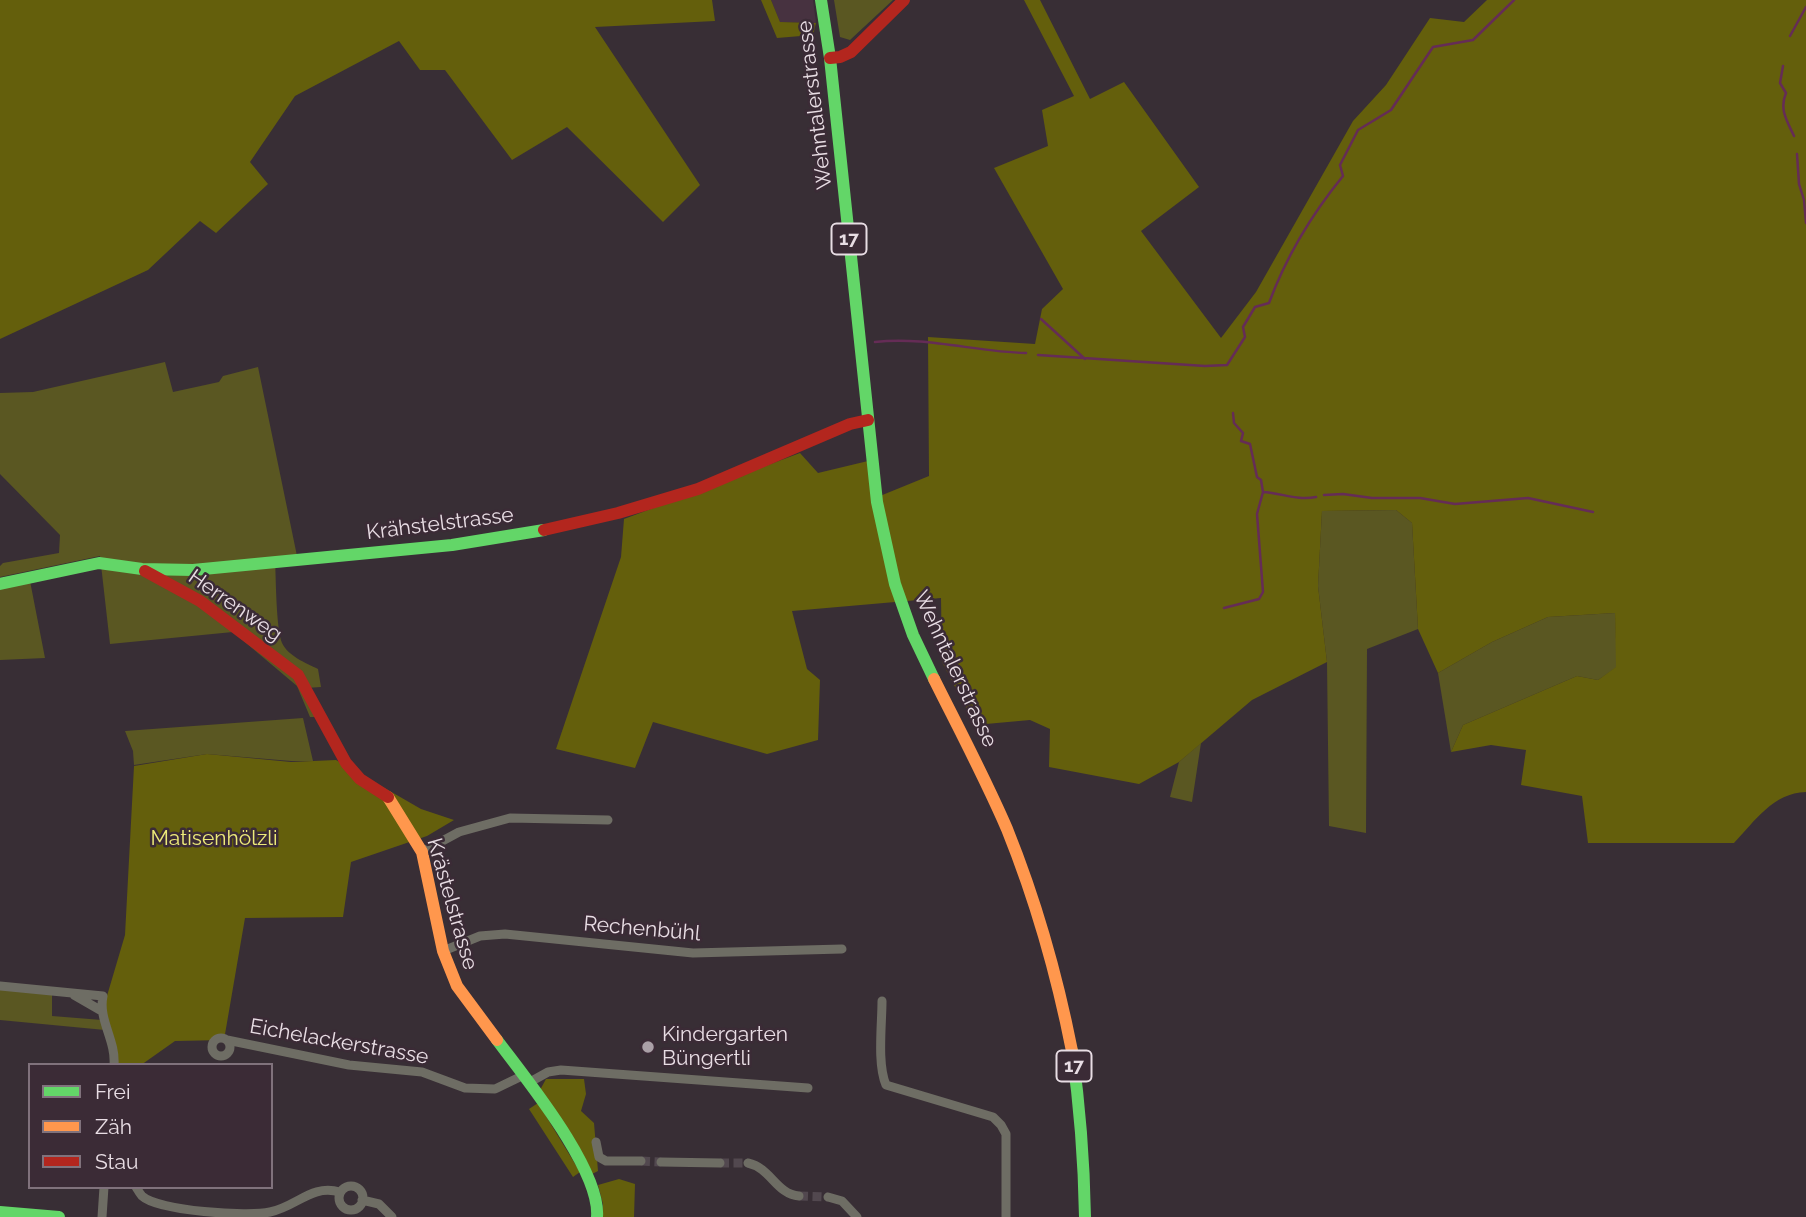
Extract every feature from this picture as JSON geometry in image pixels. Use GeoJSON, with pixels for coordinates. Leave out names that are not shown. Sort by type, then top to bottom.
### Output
{"type":"FeatureCollection","features":[{"type":"Feature","properties":{"kind":"main road","name":"Wehntalerstrasse"},"geometry":{"type":"LineString","coordinates":[[821,0],[830,58],[868,420],[882,526],[895,584],[920,650],[1003,820],[1038,919],[1070,1044],[1080,1101],[1085,1217]]}},
{"type":"Feature","properties":{"kind":"main road"},"geometry":{"type":"LineString","coordinates":[[830,58],[851,52],[904,0]]}},
{"type":"Feature","properties":{"kind":"main road","name":"Krähstelstrasse"},"geometry":{"type":"LineString","coordinates":[[0,584],[99,564],[142,569],[193,570],[452,545],[520,535],[618,513],[698,489],[850,424],[868,420]]}},
{"type":"Feature","properties":{"kind":"main road","name":"Herrenweg"},"geometry":{"type":"LineString","coordinates":[[142,569],[200,601],[302,680]]}},
{"type":"Feature","properties":{"kind":"main road","name":"Krästelstrasse"},"geometry":{"type":"LineString","coordinates":[[302,680],[346,763],[360,779],[391,800],[422,852],[443,951],[457,986],[549,1110],[585,1171],[598,1206],[597,1217]]}},
{"type":"Feature","properties":{"kind":"main road"},"geometry":{"type":"LineString","coordinates":[[0,1212],[59,1217]]}},
{"type":"Feature","properties":{"kind":"street"},"geometry":{"type":"LineString","coordinates":[[422,852],[459,832],[510,818],[608,820]]}},
{"type":"Feature","properties":{"kind":"street","name":"Rechenbühl"},"geometry":{"type":"LineString","coordinates":[[443,951],[481,936],[505,934],[693,953],[842,949]]}},
{"type":"Feature","properties":{"kind":"street"},"geometry":{"type":"LineString","coordinates":[[0,986],[103,996],[100,1010],[110,1032],[114,1063]]}},
{"type":"Feature","properties":{"kind":"street"},"geometry":{"type":"LineString","coordinates":[[882,1002],[882,1064],[886,1085],[973,1109],[993,1117],[1001,1125],[1006,1134],[1006,1217]]}},
{"type":"Feature","properties":{"kind":"street","name":"Eichelackerstrasse"},"geometry":{"type":"LineString","coordinates":[[227,1040],[349,1065],[422,1072],[465,1088],[495,1089],[561,1070],[808,1088]]}},
{"type":"Feature","properties":{"kind":"street"},"geometry":{"type":"LineString","coordinates":[[596,1142],[599,1157],[606,1161],[641,1161]]}},
{"type":"Feature","properties":{"kind":"street"},"geometry":{"type":"LineString","coordinates":[[661,1162],[720,1163]]}},
{"type":"Feature","properties":{"kind":"street"},"geometry":{"type":"LineString","coordinates":[[748,1163],[761,1167],[779,1188],[799,1196]]}},
{"type":"Feature","properties":{"kind":"street"},"geometry":{"type":"LineString","coordinates":[[346,1187],[354,1187],[361,1192],[362,1200],[358,1207],[350,1213],[343,1208],[340,1192],[346,1187]]}},
{"type":"Feature","properties":{"kind":"street"},"geometry":{"type":"LineString","coordinates":[[137,1189],[142,1196],[170,1208],[256,1214],[282,1209],[327,1188],[340,1192]]}},
{"type":"Feature","properties":{"kind":"street"},"geometry":{"type":"LineString","coordinates":[[102,1217],[104,1189]]}},
{"type":"Feature","properties":{"kind":"street"},"geometry":{"type":"LineString","coordinates":[[828,1197],[842,1201],[857,1217]]}},
{"type":"Feature","properties":{"kind":"street"},"geometry":{"type":"LineString","coordinates":[[362,1200],[379,1204],[392,1217]]}},
{"type":"Feature","properties":{"kind":"shaded area"},"geometry":{"type":"Polygon","coordinates":[[[771,0],[813,0],[816,23],[780,22],[771,0]]]}},
{"type":"Feature","properties":{"kind":"shaded area"},"geometry":{"type":"Polygon","coordinates":[[[834,0],[893,0],[850,40],[840,37],[834,0]]]}},
{"type":"Feature","properties":{"kind":"shaded area"},"geometry":{"type":"Polygon","coordinates":[[[165,362],[173,392],[219,382],[223,376],[258,367],[297,556],[275,559],[280,636],[288,652],[318,669],[321,687],[306,688],[319,717],[310,717],[297,686],[233,632],[110,644],[100,556],[0,577],[0,566],[3,563],[59,553],[60,535],[0,474],[0,393],[33,392],[165,362]]]}},
{"type":"Feature","properties":{"kind":"shaded area"},"geometry":{"type":"Polygon","coordinates":[[[1396,510],[1412,523],[1418,629],[1367,649],[1366,833],[1329,826],[1327,662],[1318,586],[1322,511],[1396,510]]]}},
{"type":"Feature","properties":{"kind":"shaded area"},"geometry":{"type":"Polygon","coordinates":[[[30,581],[45,658],[0,660],[0,587],[30,581]]]}},
{"type":"Feature","properties":{"kind":"shaded area"},"geometry":{"type":"Polygon","coordinates":[[[1615,613],[1617,667],[1598,680],[1577,676],[1463,725],[1451,752],[1438,673],[1492,642],[1548,617],[1615,613]]]}},
{"type":"Feature","properties":{"kind":"shaded area"},"geometry":{"type":"Polygon","coordinates":[[[303,718],[313,761],[207,754],[134,765],[133,751],[125,731],[303,718]]]}},
{"type":"Feature","properties":{"kind":"shaded area"},"geometry":{"type":"Polygon","coordinates":[[[1201,743],[1192,802],[1170,797],[1179,762],[1201,743]]]}},
{"type":"Feature","properties":{"kind":"shaded area"},"geometry":{"type":"Polygon","coordinates":[[[0,988],[52,992],[52,1016],[102,1020],[105,1030],[0,1020],[0,988]]]}},
{"type":"Feature","properties":{"kind":"green space"},"geometry":{"type":"Polygon","coordinates":[[[0,0],[712,0],[715,21],[595,27],[700,185],[663,222],[567,127],[512,160],[445,70],[420,70],[399,41],[295,96],[250,162],[268,184],[216,233],[200,221],[148,270],[0,339],[0,0]]]}},
{"type":"Feature","properties":{"kind":"green space"},"geometry":{"type":"Polygon","coordinates":[[[761,0],[771,0],[780,22],[816,23],[813,35],[777,38],[761,0]]]}},
{"type":"Feature","properties":{"kind":"green space"},"geometry":{"type":"Polygon","coordinates":[[[1024,0],[1040,0],[1090,99],[1124,82],[1199,187],[1141,231],[1221,338],[1256,292],[1353,121],[1386,85],[1430,18],[1464,22],[1487,0],[1806,0],[1806,792],[1784,797],[1774,803],[1757,817],[1734,843],[1588,843],[1582,796],[1521,785],[1526,750],[1491,745],[1451,752],[1463,725],[1577,676],[1598,680],[1616,667],[1615,613],[1548,617],[1492,642],[1438,673],[1418,629],[1412,523],[1396,510],[1322,511],[1318,586],[1327,662],[1252,700],[1179,762],[1139,784],[1049,767],[1050,729],[1030,720],[975,725],[942,662],[941,598],[792,611],[807,669],[820,680],[818,740],[767,754],[653,722],[635,768],[556,749],[621,557],[624,519],[800,453],[818,473],[868,461],[875,498],[929,476],[928,337],[1035,344],[1042,309],[1063,289],[994,168],[1048,146],[1042,110],[1074,96],[1024,0]]]}},
{"type":"Feature","properties":{"kind":"green space","name":"Matisenhölzli"},"geometry":{"type":"Polygon","coordinates":[[[207,754],[291,762],[336,760],[421,809],[454,820],[427,836],[351,862],[343,917],[245,918],[224,1040],[175,1041],[144,1063],[118,1063],[104,1006],[125,935],[134,766],[207,754]]]}},
{"type":"Feature","properties":{"kind":"green space"},"geometry":{"type":"Polygon","coordinates":[[[546,1079],[584,1079],[586,1094],[581,1111],[594,1123],[598,1171],[592,1174],[540,1090],[546,1079]]]}},
{"type":"Feature","properties":{"kind":"green space"},"geometry":{"type":"Polygon","coordinates":[[[538,1103],[580,1172],[573,1177],[529,1109],[538,1103]]]}},
{"type":"Feature","properties":{"kind":"green space"},"geometry":{"type":"Polygon","coordinates":[[[619,1179],[635,1184],[634,1217],[602,1217],[603,1204],[598,1185],[619,1179]]]}},
{"type":"Feature","properties":{"kind":"waterway"},"geometry":{"type":"LineString","coordinates":[[1038,355],[1205,366],[1227,365],[1245,337],[1243,327],[1255,307],[1269,303],[1301,236],[1343,176],[1340,165],[1358,130],[1391,110],[1433,47],[1473,40],[1514,0]]}},
{"type":"Feature","properties":{"kind":"waterway"},"geometry":{"type":"LineString","coordinates":[[1790,36],[1806,7]]}},
{"type":"Feature","properties":{"kind":"waterway"},"geometry":{"type":"LineString","coordinates":[[1783,66],[1780,83],[1786,93],[1784,110],[1794,136]]}},
{"type":"Feature","properties":{"kind":"waterway"},"geometry":{"type":"LineString","coordinates":[[1797,154],[1806,223]]}},
{"type":"Feature","properties":{"kind":"waterway"},"geometry":{"type":"LineString","coordinates":[[1041,319],[1085,359]]}},
{"type":"Feature","properties":{"kind":"waterway"},"geometry":{"type":"LineString","coordinates":[[875,342],[913,341],[1026,353]]}},
{"type":"Feature","properties":{"kind":"waterway"},"geometry":{"type":"LineString","coordinates":[[1224,608],[1259,599],[1263,592],[1257,514],[1263,492],[1261,480],[1257,477],[1250,444],[1241,441],[1243,433],[1234,423],[1233,413]]}},
{"type":"Feature","properties":{"kind":"waterway"},"geometry":{"type":"LineString","coordinates":[[1263,492],[1316,497]]}},
{"type":"Feature","properties":{"kind":"waterway"},"geometry":{"type":"LineString","coordinates":[[1324,495],[1420,498],[1455,504],[1528,498],[1593,512]]}},
{"type":"Feature","properties":{"kind":"tunnel"},"geometry":{"type":"LineString","coordinates":[[641,1161],[661,1162]]}},
{"type":"Feature","properties":{"kind":"tunnel"},"geometry":{"type":"LineString","coordinates":[[720,1163],[748,1163]]}},
{"type":"Feature","properties":{"kind":"tunnel"},"geometry":{"type":"LineString","coordinates":[[799,1196],[828,1197]]}},
{"type":"Feature","properties":{"kind":"traffic: fast"},"geometry":{"type":"LineString","coordinates":[[821,0],[830,58],[877,502],[895,584],[913,635],[934,679]]}},
{"type":"Feature","properties":{"kind":"traffic: fast"},"geometry":{"type":"LineString","coordinates":[[0,584],[99,563],[142,569],[193,570],[452,545],[544,530]]}},
{"type":"Feature","properties":{"kind":"traffic: fast"},"geometry":{"type":"LineString","coordinates":[[497,1040],[575,1151],[595,1198],[597,1217]]}},
{"type":"Feature","properties":{"kind":"traffic: fast"},"geometry":{"type":"LineString","coordinates":[[1072,1051],[1081,1134],[1085,1217]]}},
{"type":"Feature","properties":{"kind":"traffic: fast"},"geometry":{"type":"LineString","coordinates":[[0,1212],[59,1217]]}},
{"type":"Feature","properties":{"kind":"traffic: slow"},"geometry":{"type":"LineString","coordinates":[[934,679],[990,791],[1018,856],[1045,939],[1072,1051]]}},
{"type":"Feature","properties":{"kind":"traffic: slow"},"geometry":{"type":"LineString","coordinates":[[388,797],[422,852],[443,951],[457,986],[497,1040]]}},
{"type":"Feature","properties":{"kind":"traffic: jam"},"geometry":{"type":"LineString","coordinates":[[830,58],[851,52],[904,0]]}},
{"type":"Feature","properties":{"kind":"traffic: jam"},"geometry":{"type":"LineString","coordinates":[[544,530],[618,513],[698,489],[850,424],[868,420]]}},
{"type":"Feature","properties":{"kind":"traffic: jam"},"geometry":{"type":"LineString","coordinates":[[145,571],[200,601],[298,675],[346,763],[360,779],[388,797]]}},
{"type":"Feature","properties":{"kind":"place","name":"Kindergarten Büngertli"},"geometry":{"type":"Point","coordinates":[648,1047]}}]}
